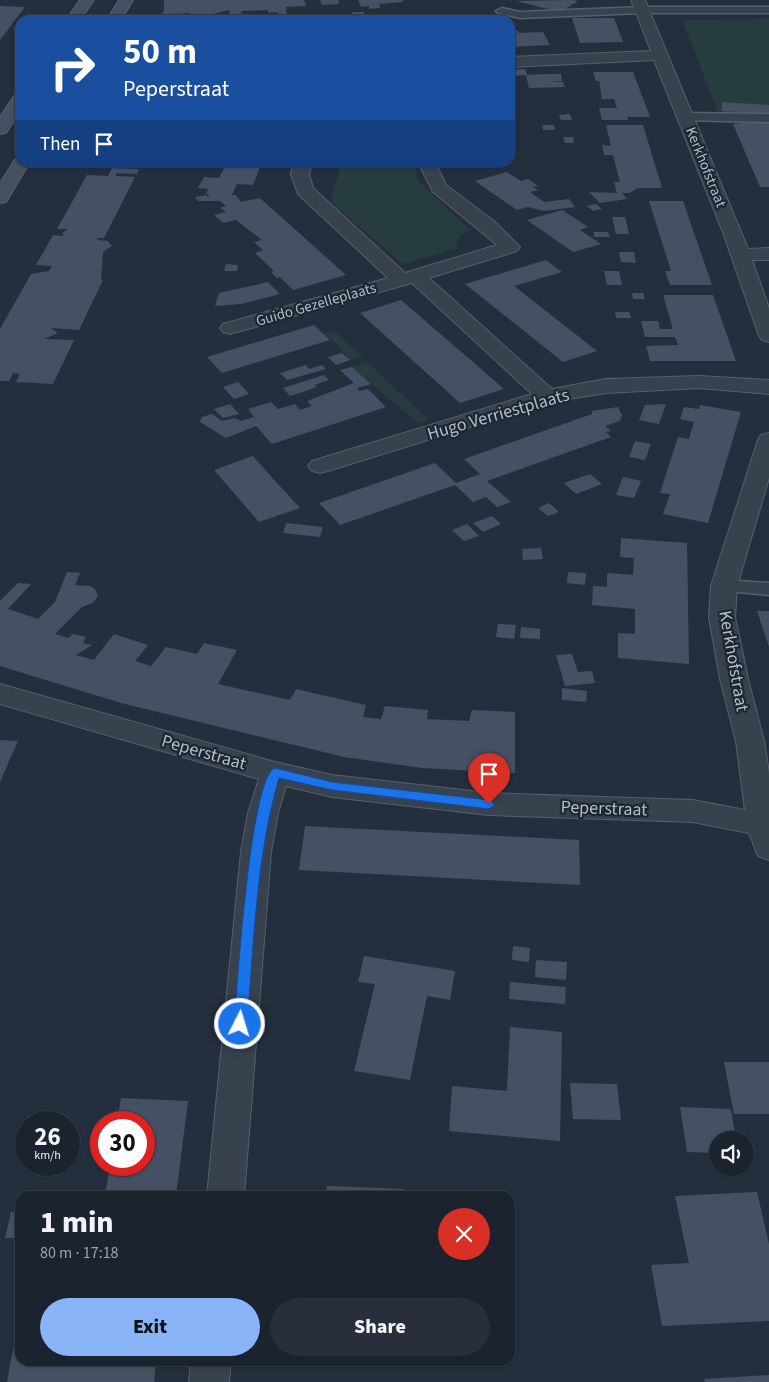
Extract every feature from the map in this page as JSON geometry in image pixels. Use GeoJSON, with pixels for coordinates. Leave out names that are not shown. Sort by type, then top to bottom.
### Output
{"type":"FeatureCollection","features":[{"type":"Feature","properties":{"kind":"main road"},"geometry":{"type":"LineString","coordinates":[[76,15],[87,0]]}},
{"type":"Feature","properties":{"kind":"main road"},"geometry":{"type":"LineString","coordinates":[[117,15],[126,0]]}},
{"type":"Feature","properties":{"kind":"main road"},"geometry":{"type":"LineString","coordinates":[[0,129],[15,106]]}},
{"type":"Feature","properties":{"kind":"main road"},"geometry":{"type":"LineString","coordinates":[[0,198],[19,167]]}},
{"type":"Feature","properties":{"kind":"street","name":"Kerkhofstraat"},"geometry":{"type":"LineString","coordinates":[[636,3],[662,56],[740,255],[769,336]]}},
{"type":"Feature","properties":{"kind":"street"},"geometry":{"type":"LineString","coordinates":[[515,62],[662,56]]}},
{"type":"Feature","properties":{"kind":"street","name":"Guido Gezelleplaats"},"geometry":{"type":"LineString","coordinates":[[302,167],[300,174],[304,190],[409,278]]}},
{"type":"Feature","properties":{"kind":"street","name":"Guido Gezelleplaats"},"geometry":{"type":"LineString","coordinates":[[230,328],[409,278],[510,247],[488,226],[439,188],[428,167]]}},
{"type":"Feature","properties":{"kind":"street"},"geometry":{"type":"LineString","coordinates":[[740,255],[769,254]]}},
{"type":"Feature","properties":{"kind":"street"},"geometry":{"type":"LineString","coordinates":[[409,278],[547,396]]}},
{"type":"Feature","properties":{"kind":"street","name":"Hugo Verriestplaats"},"geometry":{"type":"LineString","coordinates":[[320,466],[547,396],[606,386],[645,384],[698,382],[769,387]]}},
{"type":"Feature","properties":{"kind":"street","name":"Kerkhofstraat"},"geometry":{"type":"LineString","coordinates":[[767,833],[750,740],[734,680],[722,617],[724,586],[769,440]]}},
{"type":"Feature","properties":{"kind":"street","name":"Peperstraat"},"geometry":{"type":"LineString","coordinates":[[0,694],[275,773],[332,786],[489,804],[693,811],[767,833]]}},
{"type":"Feature","properties":{"kind":"street"},"geometry":{"type":"LineString","coordinates":[[225,1191],[256,852],[263,813],[275,773]]}},
{"type":"Feature","properties":{"kind":"street"},"geometry":{"type":"LineString","coordinates":[[209,1382],[211,1366]]}},
{"type":"Feature","properties":{"kind":"lane"},"geometry":{"type":"LineString","coordinates":[[502,11],[520,16],[636,3],[769,10]]}},
{"type":"Feature","properties":{"kind":"lane"},"geometry":{"type":"LineString","coordinates":[[686,117],[769,118]]}},
{"type":"Feature","properties":{"kind":"lane"},"geometry":{"type":"LineString","coordinates":[[724,586],[769,589]]}},
{"type":"Feature","properties":{"kind":"green space"},"geometry":{"type":"Polygon","coordinates":[[[769,19],[769,115],[718,112],[682,20],[769,19]]]}},
{"type":"Feature","properties":{"kind":"green space"},"geometry":{"type":"Polygon","coordinates":[[[341,167],[416,167],[417,180],[471,231],[460,235],[456,249],[403,264],[330,201],[341,167]]]}},
{"type":"Feature","properties":{"kind":"green space"},"geometry":{"type":"Polygon","coordinates":[[[334,331],[363,357],[350,360],[323,333],[334,331]]]}},
{"type":"Feature","properties":{"kind":"green space"},"geometry":{"type":"Polygon","coordinates":[[[367,362],[429,420],[420,423],[415,421],[352,367],[367,362]]]}},
{"type":"Feature","properties":{"kind":"building"},"geometry":{"type":"Polygon","coordinates":[[[164,0],[304,0],[306,6],[286,7],[287,15],[279,15],[278,12],[268,13],[268,10],[241,11],[242,15],[230,15],[229,10],[209,15],[188,13],[162,15],[164,0]]]}},
{"type":"Feature","properties":{"kind":"building"},"geometry":{"type":"Polygon","coordinates":[[[320,0],[338,0],[339,4],[322,5],[320,0]]]}},
{"type":"Feature","properties":{"kind":"building"},"geometry":{"type":"Polygon","coordinates":[[[358,0],[403,0],[403,2],[379,4],[380,8],[369,9],[369,6],[361,7],[358,0]]]}},
{"type":"Feature","properties":{"kind":"building"},"geometry":{"type":"Polygon","coordinates":[[[516,1],[578,1],[560,12],[516,1]]]}},
{"type":"Feature","properties":{"kind":"building"},"geometry":{"type":"Polygon","coordinates":[[[0,6],[25,7],[19,15],[15,15],[15,20],[0,40],[0,6]]]}},
{"type":"Feature","properties":{"kind":"building"},"geometry":{"type":"Polygon","coordinates":[[[352,12],[364,12],[364,15],[352,15],[352,12]]]}},
{"type":"Feature","properties":{"kind":"building"},"geometry":{"type":"Polygon","coordinates":[[[572,18],[614,18],[623,42],[580,43],[572,18]]]}},
{"type":"Feature","properties":{"kind":"building"},"geometry":{"type":"Polygon","coordinates":[[[515,30],[519,33],[543,32],[550,45],[515,47],[515,30]]]}},
{"type":"Feature","properties":{"kind":"building"},"geometry":{"type":"Polygon","coordinates":[[[525,69],[527,75],[515,76],[515,70],[525,69]]]}},
{"type":"Feature","properties":{"kind":"building"},"geometry":{"type":"Polygon","coordinates":[[[593,72],[633,72],[650,117],[627,117],[628,120],[602,120],[599,108],[617,108],[614,99],[602,99],[599,81],[596,81],[593,72]]]}},
{"type":"Feature","properties":{"kind":"building"},"geometry":{"type":"Polygon","coordinates":[[[561,74],[562,81],[549,82],[563,82],[565,87],[529,88],[526,75],[561,74]]]}},
{"type":"Feature","properties":{"kind":"building"},"geometry":{"type":"Polygon","coordinates":[[[722,102],[769,105],[769,114],[722,111],[722,102]]]}},
{"type":"Feature","properties":{"kind":"building"},"geometry":{"type":"Polygon","coordinates":[[[570,114],[572,120],[561,120],[559,115],[570,114]]]}},
{"type":"Feature","properties":{"kind":"building"},"geometry":{"type":"Polygon","coordinates":[[[769,120],[769,187],[760,187],[733,124],[769,120]]]}},
{"type":"Feature","properties":{"kind":"building"},"geometry":{"type":"Polygon","coordinates":[[[542,125],[554,125],[555,130],[543,130],[542,125]]]}},
{"type":"Feature","properties":{"kind":"building"},"geometry":{"type":"Polygon","coordinates":[[[606,125],[643,125],[662,188],[638,188],[630,193],[622,193],[627,199],[600,203],[589,192],[617,193],[614,182],[620,182],[613,155],[604,155],[602,145],[611,146],[606,125]]]}},
{"type":"Feature","properties":{"kind":"building"},"geometry":{"type":"Polygon","coordinates":[[[563,137],[573,137],[574,143],[565,143],[563,137]]]}},
{"type":"Feature","properties":{"kind":"building"},"geometry":{"type":"Polygon","coordinates":[[[224,167],[260,167],[253,185],[237,184],[232,195],[236,195],[241,202],[260,198],[346,275],[293,290],[280,277],[277,278],[271,272],[274,271],[255,253],[263,250],[254,242],[262,240],[236,220],[223,223],[214,215],[226,212],[220,208],[226,206],[220,201],[198,201],[195,197],[206,195],[208,197],[209,194],[206,194],[208,189],[198,188],[204,177],[219,178],[224,167]]]}},
{"type":"Feature","properties":{"kind":"building"},"geometry":{"type":"Polygon","coordinates":[[[112,168],[139,169],[137,174],[117,173],[115,176],[135,177],[104,238],[97,238],[98,240],[108,241],[112,246],[103,252],[101,280],[103,280],[79,330],[50,328],[57,332],[56,334],[44,339],[74,340],[53,384],[16,382],[20,374],[13,373],[9,381],[0,381],[0,329],[31,274],[49,271],[52,266],[36,265],[53,235],[64,236],[62,233],[68,229],[57,229],[87,175],[108,176],[112,168]]]}},
{"type":"Feature","properties":{"kind":"building"},"geometry":{"type":"Polygon","coordinates":[[[507,172],[521,181],[528,179],[538,186],[533,187],[538,190],[530,192],[544,202],[569,199],[575,207],[544,211],[528,207],[517,210],[475,181],[507,172]]]}},
{"type":"Feature","properties":{"kind":"building"},"geometry":{"type":"Polygon","coordinates":[[[649,201],[683,201],[712,285],[670,285],[665,271],[671,271],[649,201]]]}},
{"type":"Feature","properties":{"kind":"building"},"geometry":{"type":"Polygon","coordinates":[[[596,204],[602,209],[593,211],[587,206],[596,204]]]}},
{"type":"Feature","properties":{"kind":"building"},"geometry":{"type":"Polygon","coordinates":[[[562,210],[588,227],[580,230],[601,244],[573,252],[527,220],[562,210]]]}},
{"type":"Feature","properties":{"kind":"building"},"geometry":{"type":"Polygon","coordinates":[[[612,217],[625,217],[629,234],[616,234],[612,217]]]}},
{"type":"Feature","properties":{"kind":"building"},"geometry":{"type":"Polygon","coordinates":[[[594,232],[608,232],[610,237],[594,237],[594,232]]]}},
{"type":"Feature","properties":{"kind":"building"},"geometry":{"type":"Polygon","coordinates":[[[619,252],[634,252],[636,263],[621,262],[619,252]]]}},
{"type":"Feature","properties":{"kind":"building"},"geometry":{"type":"Polygon","coordinates":[[[546,260],[562,272],[514,286],[597,351],[563,362],[465,284],[546,260]]]}},
{"type":"Feature","properties":{"kind":"building"},"geometry":{"type":"Polygon","coordinates":[[[226,264],[238,265],[237,271],[224,271],[226,264]]]}},
{"type":"Feature","properties":{"kind":"building"},"geometry":{"type":"Polygon","coordinates":[[[604,271],[619,271],[622,285],[607,285],[604,271]]]}},
{"type":"Feature","properties":{"kind":"building"},"geometry":{"type":"Polygon","coordinates":[[[268,282],[280,294],[241,304],[215,306],[219,293],[268,282]]]}},
{"type":"Feature","properties":{"kind":"building"},"geometry":{"type":"Polygon","coordinates":[[[632,293],[643,293],[645,299],[633,299],[632,293]]]}},
{"type":"Feature","properties":{"kind":"building"},"geometry":{"type":"Polygon","coordinates":[[[663,295],[713,295],[736,361],[650,361],[646,346],[678,345],[675,337],[645,337],[641,321],[658,321],[660,329],[673,329],[663,295]]]}},
{"type":"Feature","properties":{"kind":"building"},"geometry":{"type":"Polygon","coordinates":[[[401,300],[504,389],[460,403],[360,313],[401,300]]]}},
{"type":"Feature","properties":{"kind":"building"},"geometry":{"type":"Polygon","coordinates":[[[615,312],[629,312],[631,318],[616,318],[615,312]]]}},
{"type":"Feature","properties":{"kind":"building"},"geometry":{"type":"Polygon","coordinates":[[[314,325],[330,340],[222,373],[207,357],[314,325]]]}},
{"type":"Feature","properties":{"kind":"building"},"geometry":{"type":"Polygon","coordinates":[[[342,353],[350,360],[336,365],[328,357],[342,353]]]}},
{"type":"Feature","properties":{"kind":"building"},"geometry":{"type":"Polygon","coordinates":[[[306,365],[309,369],[322,365],[326,369],[287,380],[280,373],[306,365]]]}},
{"type":"Feature","properties":{"kind":"building"},"geometry":{"type":"Polygon","coordinates":[[[352,367],[371,384],[357,388],[359,391],[368,389],[386,407],[272,444],[256,426],[226,438],[200,422],[202,417],[212,414],[222,421],[235,418],[241,421],[254,417],[248,409],[271,402],[278,409],[295,404],[300,410],[312,406],[307,401],[354,383],[340,370],[352,367]]]}},
{"type":"Feature","properties":{"kind":"building"},"geometry":{"type":"Polygon","coordinates":[[[324,375],[329,380],[314,385],[317,387],[303,392],[290,396],[283,388],[324,375]]]}},
{"type":"Feature","properties":{"kind":"building"},"geometry":{"type":"Polygon","coordinates":[[[238,382],[249,394],[234,399],[223,387],[238,382]]]}},
{"type":"Feature","properties":{"kind":"building"},"geometry":{"type":"Polygon","coordinates":[[[230,404],[239,414],[223,418],[214,409],[230,404]]]}},
{"type":"Feature","properties":{"kind":"building"},"geometry":{"type":"Polygon","coordinates":[[[666,404],[659,424],[639,420],[645,405],[666,404]]]}},
{"type":"Feature","properties":{"kind":"building"},"geometry":{"type":"Polygon","coordinates":[[[700,405],[741,412],[708,523],[663,514],[670,494],[660,493],[678,437],[689,439],[694,422],[680,419],[684,407],[699,409],[700,405]]]}},
{"type":"Feature","properties":{"kind":"building"},"geometry":{"type":"Polygon","coordinates":[[[618,407],[622,415],[620,421],[605,426],[611,431],[606,432],[611,437],[487,481],[511,502],[497,507],[486,497],[473,502],[455,485],[340,525],[319,503],[435,463],[456,483],[480,474],[464,459],[592,414],[592,411],[618,407]]]}},
{"type":"Feature","properties":{"kind":"building"},"geometry":{"type":"Polygon","coordinates":[[[635,441],[651,444],[645,460],[629,457],[635,441]]]}},
{"type":"Feature","properties":{"kind":"building"},"geometry":{"type":"Polygon","coordinates":[[[253,456],[300,508],[259,522],[214,470],[253,456]]]}},
{"type":"Feature","properties":{"kind":"building"},"geometry":{"type":"Polygon","coordinates":[[[590,474],[602,484],[576,494],[564,483],[590,474]]]}},
{"type":"Feature","properties":{"kind":"building"},"geometry":{"type":"Polygon","coordinates":[[[623,477],[641,481],[634,498],[616,495],[623,477]]]}},
{"type":"Feature","properties":{"kind":"building"},"geometry":{"type":"Polygon","coordinates":[[[549,503],[559,512],[548,516],[538,508],[549,503]]]}},
{"type":"Feature","properties":{"kind":"building"},"geometry":{"type":"Polygon","coordinates":[[[492,516],[501,524],[483,532],[473,523],[492,516]]]}},
{"type":"Feature","properties":{"kind":"building"},"geometry":{"type":"Polygon","coordinates":[[[286,523],[323,527],[320,537],[283,533],[286,523]]]}},
{"type":"Feature","properties":{"kind":"building"},"geometry":{"type":"Polygon","coordinates":[[[467,524],[479,536],[464,541],[452,530],[467,524]]]}},
{"type":"Feature","properties":{"kind":"building"},"geometry":{"type":"Polygon","coordinates":[[[621,538],[687,543],[689,664],[618,658],[618,633],[635,634],[635,609],[592,605],[593,586],[607,587],[607,573],[633,575],[634,558],[620,557],[621,538]]]}},
{"type":"Feature","properties":{"kind":"building"},"geometry":{"type":"Polygon","coordinates":[[[541,548],[543,559],[523,560],[522,549],[541,548]]]}},
{"type":"Feature","properties":{"kind":"building"},"geometry":{"type":"Polygon","coordinates":[[[67,572],[80,573],[75,585],[90,586],[95,589],[98,596],[93,603],[82,607],[55,634],[68,638],[73,634],[86,637],[83,643],[92,645],[76,655],[94,660],[114,634],[148,645],[135,661],[151,666],[166,647],[197,654],[204,643],[237,650],[218,684],[290,700],[296,689],[366,705],[363,717],[381,719],[385,706],[428,710],[427,719],[469,721],[472,710],[515,712],[515,773],[422,768],[344,757],[121,703],[0,666],[0,601],[18,583],[31,584],[8,609],[38,619],[55,602],[67,572]]]}},
{"type":"Feature","properties":{"kind":"building"},"geometry":{"type":"Polygon","coordinates":[[[568,572],[586,573],[585,585],[567,583],[568,572]]]}},
{"type":"Feature","properties":{"kind":"building"},"geometry":{"type":"Polygon","coordinates":[[[757,611],[769,611],[769,647],[757,611]]]}},
{"type":"Feature","properties":{"kind":"building"},"geometry":{"type":"Polygon","coordinates":[[[498,624],[516,625],[514,639],[496,637],[498,624]]]}},
{"type":"Feature","properties":{"kind":"building"},"geometry":{"type":"Polygon","coordinates":[[[521,627],[540,629],[540,639],[520,638],[521,627]]]}},
{"type":"Feature","properties":{"kind":"building"},"geometry":{"type":"Polygon","coordinates":[[[572,654],[578,672],[592,671],[595,683],[565,686],[556,655],[572,654]]]}},
{"type":"Feature","properties":{"kind":"building"},"geometry":{"type":"Polygon","coordinates":[[[562,688],[587,691],[586,702],[562,700],[562,688]]]}},
{"type":"Feature","properties":{"kind":"building"},"geometry":{"type":"Polygon","coordinates":[[[0,740],[18,741],[0,782],[0,740]]]}},
{"type":"Feature","properties":{"kind":"building"},"geometry":{"type":"Polygon","coordinates":[[[305,826],[579,840],[580,885],[299,870],[305,826]]]}},
{"type":"Feature","properties":{"kind":"building"},"geometry":{"type":"Polygon","coordinates":[[[513,946],[530,948],[529,962],[512,960],[513,946]]]}},
{"type":"Feature","properties":{"kind":"building"},"geometry":{"type":"Polygon","coordinates":[[[364,956],[455,971],[450,1000],[427,996],[410,1080],[354,1071],[375,984],[358,982],[364,956]]]}},
{"type":"Feature","properties":{"kind":"building"},"geometry":{"type":"Polygon","coordinates":[[[536,960],[567,962],[566,980],[535,977],[536,960]]]}},
{"type":"Feature","properties":{"kind":"building"},"geometry":{"type":"Polygon","coordinates":[[[510,982],[566,987],[565,1004],[509,999],[510,982]]]}},
{"type":"Feature","properties":{"kind":"building"},"geometry":{"type":"Polygon","coordinates":[[[510,1027],[562,1032],[560,1141],[449,1131],[452,1086],[507,1091],[510,1027]]]}},
{"type":"Feature","properties":{"kind":"building"},"geometry":{"type":"Polygon","coordinates":[[[724,1062],[769,1062],[769,1114],[734,1114],[724,1062]]]}},
{"type":"Feature","properties":{"kind":"building"},"geometry":{"type":"Polygon","coordinates":[[[570,1083],[617,1084],[621,1120],[573,1119],[570,1083]]]}},
{"type":"Feature","properties":{"kind":"building"},"geometry":{"type":"Polygon","coordinates":[[[121,1098],[188,1101],[177,1191],[67,1191],[106,1190],[108,1176],[155,1176],[155,1111],[119,1111],[121,1098]]]}},
{"type":"Feature","properties":{"kind":"building"},"geometry":{"type":"Polygon","coordinates":[[[680,1107],[731,1109],[735,1131],[709,1131],[709,1153],[687,1152],[680,1107]]]}},
{"type":"Feature","properties":{"kind":"building"},"geometry":{"type":"Polygon","coordinates":[[[327,1186],[404,1189],[404,1191],[326,1191],[327,1186]]]}},
{"type":"Feature","properties":{"kind":"building"},"geometry":{"type":"Polygon","coordinates":[[[757,1192],[769,1244],[769,1321],[662,1326],[651,1265],[689,1263],[675,1196],[757,1192]]]}},
{"type":"Feature","properties":{"kind":"building"},"geometry":{"type":"Polygon","coordinates":[[[11,1212],[15,1212],[15,1238],[5,1238],[11,1212]]]}},
{"type":"Feature","properties":{"kind":"building"},"geometry":{"type":"Polygon","coordinates":[[[15,1339],[15,1366],[156,1366],[154,1382],[7,1382],[15,1339]]]}},
{"type":"Feature","properties":{"kind":"building"},"geometry":{"type":"Polygon","coordinates":[[[769,1375],[769,1382],[705,1382],[704,1379],[769,1375]]]}},
{"type":"Feature","properties":{"kind":"route"},"geometry":{"type":"LineString","coordinates":[[240,1024],[256,852],[263,813],[275,773],[332,786],[489,804]]}}]}
